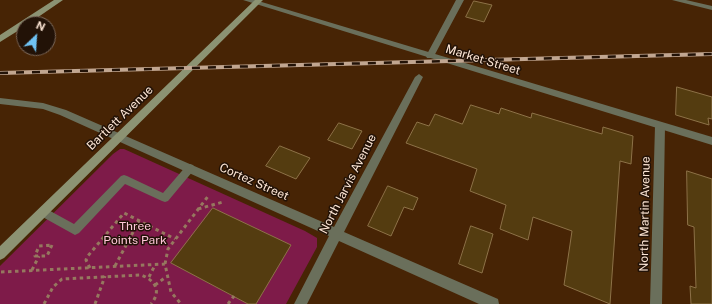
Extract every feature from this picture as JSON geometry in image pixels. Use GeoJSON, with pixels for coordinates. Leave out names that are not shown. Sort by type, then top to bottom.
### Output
{"type":"FeatureCollection","features":[{"type":"Feature","properties":{"kind":"main road"},"geometry":{"type":"LineString","coordinates":[[0,39],[59,0]]}},
{"type":"Feature","properties":{"kind":"main road","name":"Bartlett Avenue"},"geometry":{"type":"LineString","coordinates":[[0,254],[254,1]]}},
{"type":"Feature","properties":{"kind":"street"},"geometry":{"type":"LineString","coordinates":[[430,56],[460,0]]}},
{"type":"Feature","properties":{"kind":"street"},"geometry":{"type":"LineString","coordinates":[[676,0],[712,8]]}},
{"type":"Feature","properties":{"kind":"street","name":"Market Street"},"geometry":{"type":"LineString","coordinates":[[254,1],[712,141]]}},
{"type":"Feature","properties":{"kind":"street","name":"North Jarvis Avenue"},"geometry":{"type":"LineString","coordinates":[[300,304],[419,77]]}},
{"type":"Feature","properties":{"kind":"street","name":"Cortez Street"},"geometry":{"type":"LineString","coordinates":[[0,101],[42,106],[63,112],[120,136],[493,304]]}},
{"type":"Feature","properties":{"kind":"street","name":"North Martin Avenue"},"geometry":{"type":"LineString","coordinates":[[656,304],[660,126]]}},
{"type":"Feature","properties":{"kind":"lane"},"geometry":{"type":"LineString","coordinates":[[43,212],[76,230],[124,179],[165,198],[190,168]]}},
{"type":"Feature","properties":{"kind":"path"},"geometry":{"type":"LineString","coordinates":[[181,304],[175,300],[166,277],[165,264],[168,249],[209,195]]}},
{"type":"Feature","properties":{"kind":"path"},"geometry":{"type":"LineString","coordinates":[[198,209],[213,203],[223,202]]}},
{"type":"Feature","properties":{"kind":"path"},"geometry":{"type":"LineString","coordinates":[[90,268],[86,260],[87,256],[124,213],[175,239]]}},
{"type":"Feature","properties":{"kind":"path"},"geometry":{"type":"LineString","coordinates":[[115,267],[138,221]]}},
{"type":"Feature","properties":{"kind":"path"},"geometry":{"type":"LineString","coordinates":[[52,245],[47,256],[39,256],[34,256],[39,246],[52,245]]}},
{"type":"Feature","properties":{"kind":"path"},"geometry":{"type":"LineString","coordinates":[[32,270],[39,256]]}},
{"type":"Feature","properties":{"kind":"path"},"geometry":{"type":"LineString","coordinates":[[1,272],[165,264]]}},
{"type":"Feature","properties":{"kind":"path"},"geometry":{"type":"LineString","coordinates":[[149,277],[155,265]]}},
{"type":"Feature","properties":{"kind":"path"},"geometry":{"type":"LineString","coordinates":[[44,304],[53,287],[62,279],[140,275],[149,277],[155,285],[156,296],[150,304]]}},
{"type":"Feature","properties":{"kind":"path"},"geometry":{"type":"LineString","coordinates":[[95,304],[105,276]]}},
{"type":"Feature","properties":{"kind":"path"},"geometry":{"type":"LineString","coordinates":[[155,285],[166,277]]}},
{"type":"Feature","properties":{"kind":"path"},"geometry":{"type":"LineString","coordinates":[[228,304],[234,296]]}},
{"type":"Feature","properties":{"kind":"green space","name":"Three Points Park"},"geometry":{"type":"Polygon","coordinates":[[[120,149],[124,149],[305,231],[317,238],[317,247],[286,304],[0,304],[0,266],[113,154],[120,149]]]}},
{"type":"Feature","properties":{"kind":"building"},"geometry":{"type":"Polygon","coordinates":[[[474,1],[492,5],[484,22],[466,17],[474,1]]]}},
{"type":"Feature","properties":{"kind":"building"},"geometry":{"type":"Polygon","coordinates":[[[677,87],[712,97],[712,119],[708,118],[709,125],[676,115],[677,87]]]}},
{"type":"Feature","properties":{"kind":"building"},"geometry":{"type":"Polygon","coordinates":[[[471,105],[499,114],[501,108],[531,118],[532,113],[602,134],[603,127],[633,136],[631,164],[620,161],[610,304],[564,285],[572,231],[533,217],[528,240],[500,229],[506,205],[470,191],[477,169],[406,143],[417,122],[429,126],[435,114],[462,124],[471,105]]]}},
{"type":"Feature","properties":{"kind":"building"},"geometry":{"type":"Polygon","coordinates":[[[339,123],[362,131],[352,149],[328,140],[339,123]]]}},
{"type":"Feature","properties":{"kind":"building"},"geometry":{"type":"Polygon","coordinates":[[[280,146],[310,158],[296,179],[266,166],[280,146]]]}},
{"type":"Feature","properties":{"kind":"building"},"geometry":{"type":"Polygon","coordinates":[[[687,171],[712,179],[712,304],[691,304],[690,286],[696,288],[694,227],[688,225],[687,171]]]}},
{"type":"Feature","properties":{"kind":"building"},"geometry":{"type":"Polygon","coordinates":[[[388,186],[418,198],[413,210],[404,207],[391,236],[368,226],[388,186]]]}},
{"type":"Feature","properties":{"kind":"building"},"geometry":{"type":"Polygon","coordinates":[[[213,208],[291,245],[256,304],[248,304],[171,263],[213,208]]]}},
{"type":"Feature","properties":{"kind":"building"},"geometry":{"type":"Polygon","coordinates":[[[471,226],[493,234],[482,273],[459,264],[471,226]]]}},
{"type":"Feature","properties":{"kind":"railway"},"geometry":{"type":"LineString","coordinates":[[0,73],[712,54]]}}]}
